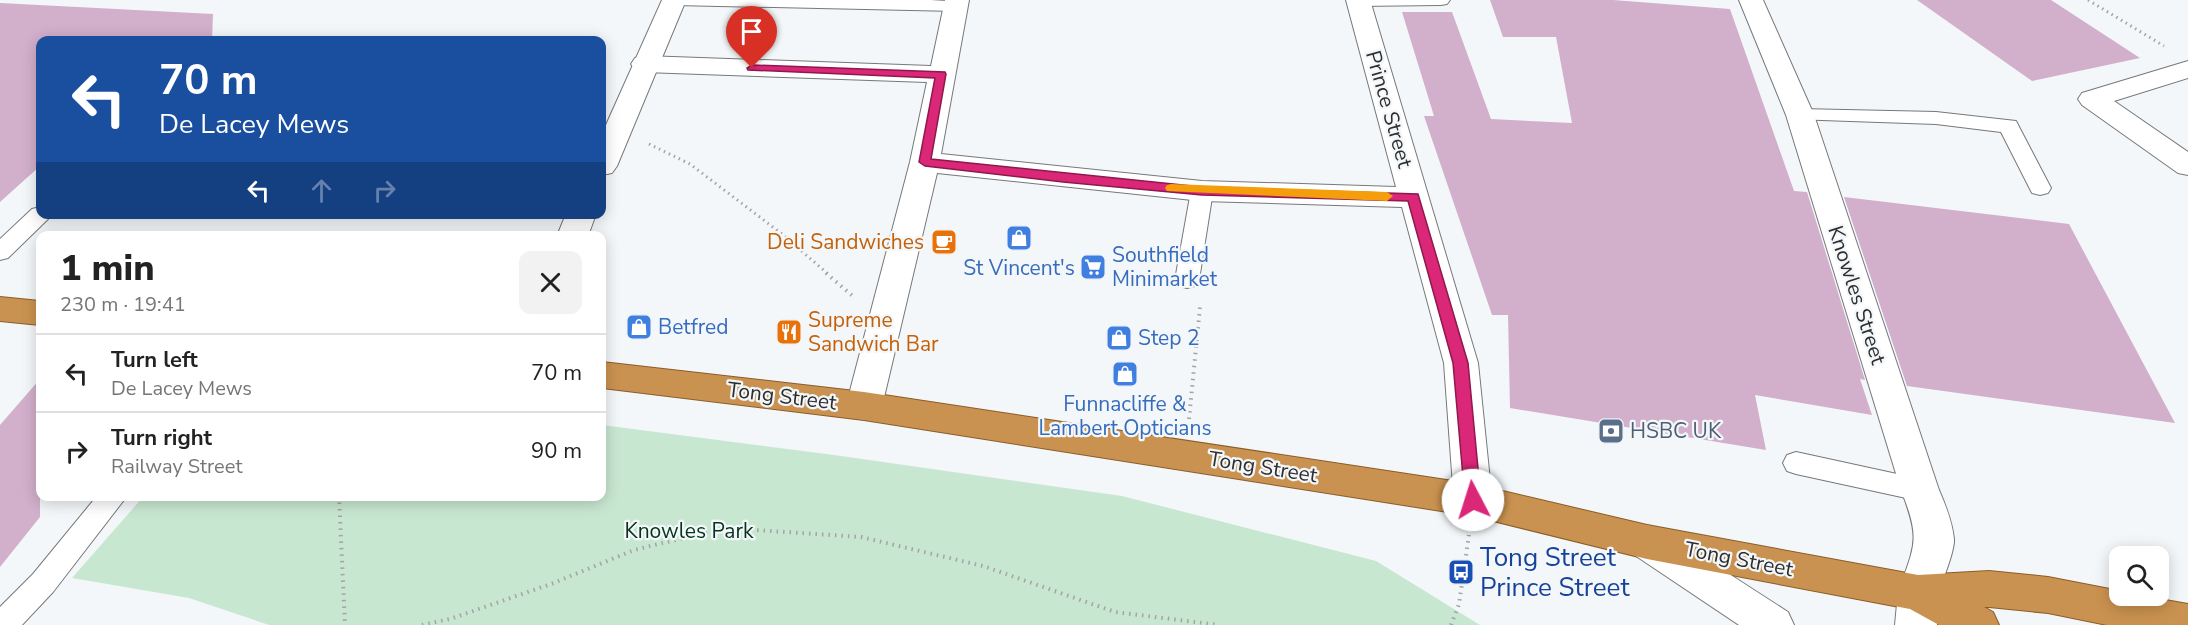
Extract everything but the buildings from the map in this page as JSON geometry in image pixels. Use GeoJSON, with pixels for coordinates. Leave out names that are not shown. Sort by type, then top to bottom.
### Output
{"type":"FeatureCollection","features":[{"type":"Feature","properties":{"kind":"highway"},"geometry":{"type":"LineString","coordinates":[[0,309],[36,313]]}},
{"type":"Feature","properties":{"kind":"highway","name":"Tong Street"},"geometry":{"type":"LineString","coordinates":[[606,375],[864,406],[1473,500],[1978,625]]}},
{"type":"Feature","properties":{"kind":"highway","name":"Tong Street"},"geometry":{"type":"LineString","coordinates":[[1917,609],[1989,589],[2048,595],[2188,623]]}},
{"type":"Feature","properties":{"kind":"street"},"geometry":{"type":"LineString","coordinates":[[606,156],[674,0]]}},
{"type":"Feature","properties":{"kind":"street","name":"Knowles Street"},"geometry":{"type":"LineString","coordinates":[[1751,0],[1800,115],[1920,490],[1931,517],[1935,542],[1917,609]]}},
{"type":"Feature","properties":{"kind":"street","name":"Prince Street"},"geometry":{"type":"LineString","coordinates":[[1358,1],[1461,363],[1473,500]]}},
{"type":"Feature","properties":{"kind":"street"},"geometry":{"type":"LineString","coordinates":[[864,406],[925,162],[956,3]]}},
{"type":"Feature","properties":{"kind":"street"},"geometry":{"type":"LineString","coordinates":[[645,64],[941,74]]}},
{"type":"Feature","properties":{"kind":"street"},"geometry":{"type":"LineString","coordinates":[[2188,69],[2092,99],[2188,166]]}},
{"type":"Feature","properties":{"kind":"street"},"geometry":{"type":"LineString","coordinates":[[925,162],[1202,191],[1413,197]]}},
{"type":"Feature","properties":{"kind":"street"},"geometry":{"type":"LineString","coordinates":[[1647,542],[1773,625]]}},
{"type":"Feature","properties":{"kind":"lane"},"geometry":{"type":"LineString","coordinates":[[674,0],[956,3]]}},
{"type":"Feature","properties":{"kind":"lane"},"geometry":{"type":"LineString","coordinates":[[1358,1],[1441,0]]}},
{"type":"Feature","properties":{"kind":"lane"},"geometry":{"type":"LineString","coordinates":[[1800,115],[1935,118],[2009,126],[2040,189]]}},
{"type":"Feature","properties":{"kind":"lane"},"geometry":{"type":"LineString","coordinates":[[1187,280],[1202,191]]}},
{"type":"Feature","properties":{"kind":"lane"},"geometry":{"type":"LineString","coordinates":[[0,252],[36,218]]}},
{"type":"Feature","properties":{"kind":"lane"},"geometry":{"type":"LineString","coordinates":[[1796,463],[1920,490]]}},
{"type":"Feature","properties":{"kind":"lane"},"geometry":{"type":"LineString","coordinates":[[2,625],[43,583],[110,501]]}},
{"type":"Feature","properties":{"kind":"path"},"geometry":{"type":"LineString","coordinates":[[2088,0],[2168,48]]}},
{"type":"Feature","properties":{"kind":"path"},"geometry":{"type":"LineString","coordinates":[[618,128],[690,164],[782,234],[884,323]]}},
{"type":"Feature","properties":{"kind":"path"},"geometry":{"type":"LineString","coordinates":[[1185,455],[1202,291],[1187,280]]}},
{"type":"Feature","properties":{"kind":"path"},"geometry":{"type":"LineString","coordinates":[[1451,625],[1460,604],[1473,500]]}},
{"type":"Feature","properties":{"kind":"path"},"geometry":{"type":"LineString","coordinates":[[339,501],[345,625]]}},
{"type":"Feature","properties":{"kind":"path"},"geometry":{"type":"LineString","coordinates":[[422,625],[450,622],[634,550],[725,528],[861,537],[982,566],[1115,612],[1219,625]]}},
{"type":"Feature","properties":{"kind":"green space","name":"Knowles Park"},"geometry":{"type":"Polygon","coordinates":[[[606,426],[1122,496],[1376,561],[1480,625],[269,625],[189,598],[72,578],[139,501],[606,501],[606,426]]]}},
{"type":"Feature","properties":{"kind":"slow traffic"},"geometry":{"type":"LineString","coordinates":[[1171,188],[1202,191],[1387,196]]}},
{"type":"Feature","properties":{"kind":"place","name":"St Vincent's"},"geometry":{"type":"Point","coordinates":[1019,238]}},
{"type":"Feature","properties":{"kind":"place","name":"Deli Sandwiches"},"geometry":{"type":"Point","coordinates":[944,242]}},
{"type":"Feature","properties":{"kind":"place","name":"Southfield Minimarket"},"geometry":{"type":"Point","coordinates":[1093,267]}},
{"type":"Feature","properties":{"kind":"place","name":"Betfred"},"geometry":{"type":"Point","coordinates":[639,327]}},
{"type":"Feature","properties":{"kind":"place","name":"Supreme Sandwich Bar"},"geometry":{"type":"Point","coordinates":[789,332]}},
{"type":"Feature","properties":{"kind":"place","name":"Step 2"},"geometry":{"type":"Point","coordinates":[1119,338]}},
{"type":"Feature","properties":{"kind":"place","name":"Funnacliffe & Lambert Opticians"},"geometry":{"type":"Point","coordinates":[1125,374]}},
{"type":"Feature","properties":{"kind":"place","name":"HSBC UK"},"geometry":{"type":"Point","coordinates":[1611,431]}},
{"type":"Feature","properties":{"kind":"place","name":"Tong Street Prince Street"},"geometry":{"type":"Point","coordinates":[1461,572]}},
{"type":"Feature","properties":{"kind":"route"},"geometry":{"type":"LineString","coordinates":[[752,68],[941,74],[925,162],[1202,191],[1413,197],[1461,363],[1473,500]]}}]}
